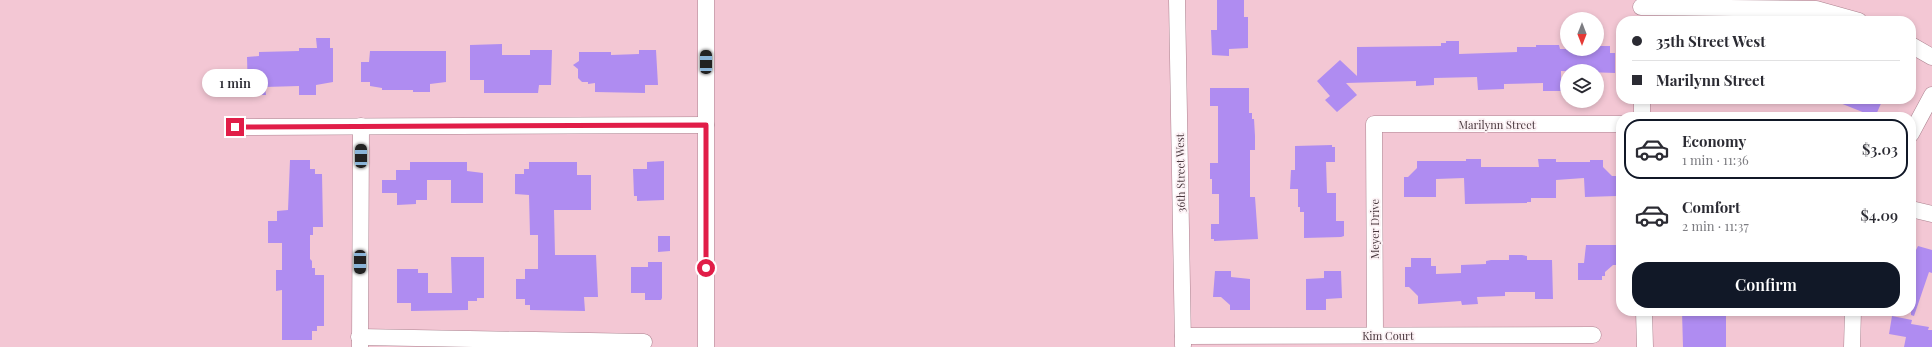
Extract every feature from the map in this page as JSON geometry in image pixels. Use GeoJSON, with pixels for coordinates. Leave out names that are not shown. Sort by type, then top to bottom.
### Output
{"type":"FeatureCollection","features":[{"type":"Feature","properties":{"kind":"street"},"geometry":{"type":"LineString","coordinates":[[706,0],[706,347]]}},
{"type":"Feature","properties":{"kind":"street","name":"36th Street West"},"geometry":{"type":"LineString","coordinates":[[1177,0],[1183,342]]}},
{"type":"Feature","properties":{"kind":"street"},"geometry":{"type":"LineString","coordinates":[[1641,10],[1816,9],[1841,16]]}},
{"type":"Feature","properties":{"kind":"street"},"geometry":{"type":"LineString","coordinates":[[1916,48],[1932,57]]}},
{"type":"Feature","properties":{"kind":"street"},"geometry":{"type":"LineString","coordinates":[[1916,124],[1932,94]]}},
{"type":"Feature","properties":{"kind":"street","name":"Marilynn Street"},"geometry":{"type":"LineString","coordinates":[[1374,124],[1616,124]]}},
{"type":"Feature","properties":{"kind":"street","name":"Meyer Drive"},"geometry":{"type":"LineString","coordinates":[[1374,124],[1375,334]]}},
{"type":"Feature","properties":{"kind":"street"},"geometry":{"type":"LineString","coordinates":[[235,127],[706,125]]}},
{"type":"Feature","properties":{"kind":"street"},"geometry":{"type":"LineString","coordinates":[[361,126],[360,342],[644,342]]}},
{"type":"Feature","properties":{"kind":"street"},"geometry":{"type":"LineString","coordinates":[[1916,210],[1932,214]]}},
{"type":"Feature","properties":{"kind":"street"},"geometry":{"type":"LineString","coordinates":[[1644,316],[1645,347]]}},
{"type":"Feature","properties":{"kind":"street"},"geometry":{"type":"LineString","coordinates":[[1852,347],[1853,316]]}},
{"type":"Feature","properties":{"kind":"street","name":"Kim Court"},"geometry":{"type":"LineString","coordinates":[[1183,342],[1375,334],[1594,335]]}},
{"type":"Feature","properties":{"kind":"building"},"geometry":{"type":"Polygon","coordinates":[[[1217,0],[1244,0],[1244,17],[1248,17],[1248,48],[1229,49],[1229,56],[1212,55],[1211,30],[1217,30],[1217,0]]]}},
{"type":"Feature","properties":{"kind":"building"},"geometry":{"type":"Polygon","coordinates":[[[316,38],[330,38],[330,48],[333,48],[333,82],[316,85],[316,95],[299,95],[299,86],[265,87],[266,95],[248,95],[247,57],[259,56],[259,52],[299,51],[299,48],[317,48],[316,38]]]}},
{"type":"Feature","properties":{"kind":"building"},"geometry":{"type":"Polygon","coordinates":[[[1446,41],[1459,41],[1459,54],[1517,52],[1517,47],[1559,45],[1560,56],[1604,56],[1604,46],[1610,46],[1610,53],[1615,53],[1615,73],[1604,73],[1604,64],[1560,64],[1560,91],[1543,91],[1543,83],[1504,84],[1504,89],[1478,90],[1477,77],[1434,78],[1434,85],[1416,86],[1416,81],[1346,83],[1357,95],[1337,112],[1325,100],[1330,96],[1317,81],[1340,60],[1357,76],[1357,47],[1441,46],[1441,43],[1446,43],[1446,41]]]}},
{"type":"Feature","properties":{"kind":"building"},"geometry":{"type":"Polygon","coordinates":[[[502,44],[502,55],[530,55],[530,50],[552,50],[551,85],[539,85],[538,93],[484,93],[484,80],[470,80],[470,45],[502,44]]]}},
{"type":"Feature","properties":{"kind":"building"},"geometry":{"type":"Polygon","coordinates":[[[639,50],[656,50],[658,85],[645,85],[645,93],[595,92],[595,83],[588,84],[588,82],[582,82],[578,78],[578,69],[573,65],[579,61],[579,52],[611,52],[611,55],[639,54],[639,50]]]}},
{"type":"Feature","properties":{"kind":"building"},"geometry":{"type":"Polygon","coordinates":[[[370,51],[446,51],[446,82],[430,84],[430,92],[413,92],[413,90],[382,90],[382,88],[370,86],[370,82],[361,82],[361,62],[369,62],[370,51]]]}},
{"type":"Feature","properties":{"kind":"building"},"geometry":{"type":"Polygon","coordinates":[[[1210,88],[1249,88],[1249,113],[1252,113],[1252,119],[1254,119],[1255,136],[1255,150],[1250,150],[1250,197],[1255,197],[1258,239],[1214,241],[1214,239],[1211,239],[1211,224],[1219,224],[1219,194],[1212,194],[1212,179],[1210,179],[1210,163],[1218,163],[1218,106],[1210,106],[1210,88]]]}},
{"type":"Feature","properties":{"kind":"building"},"geometry":{"type":"Polygon","coordinates":[[[1842,104],[1881,104],[1877,112],[1862,112],[1842,104]]]}},
{"type":"Feature","properties":{"kind":"building"},"geometry":{"type":"Polygon","coordinates":[[[1332,145],[1332,147],[1335,147],[1335,162],[1326,162],[1327,193],[1336,193],[1336,221],[1344,221],[1344,236],[1304,238],[1304,212],[1300,212],[1300,207],[1298,207],[1298,189],[1290,189],[1291,170],[1295,170],[1295,146],[1332,145]]]}},
{"type":"Feature","properties":{"kind":"building"},"geometry":{"type":"Polygon","coordinates":[[[1466,159],[1481,159],[1481,167],[1539,167],[1538,159],[1556,159],[1556,162],[1590,162],[1590,160],[1603,160],[1603,167],[1612,176],[1616,176],[1616,196],[1585,197],[1584,178],[1556,180],[1556,198],[1531,198],[1531,202],[1527,203],[1465,204],[1464,178],[1436,179],[1436,197],[1404,197],[1404,177],[1408,177],[1417,168],[1417,161],[1466,161],[1466,159]]]}},
{"type":"Feature","properties":{"kind":"building"},"geometry":{"type":"Polygon","coordinates":[[[290,160],[310,160],[310,169],[315,169],[315,174],[322,174],[323,227],[313,227],[313,235],[310,235],[310,259],[312,261],[312,268],[315,268],[315,275],[324,275],[324,326],[317,326],[317,331],[312,331],[312,340],[282,340],[282,290],[276,291],[276,270],[282,270],[282,243],[268,243],[268,221],[277,221],[277,211],[288,210],[290,160]]]}},
{"type":"Feature","properties":{"kind":"building"},"geometry":{"type":"Polygon","coordinates":[[[664,161],[664,200],[637,201],[637,196],[634,196],[633,169],[647,169],[647,162],[664,161]]]}},
{"type":"Feature","properties":{"kind":"building"},"geometry":{"type":"Polygon","coordinates":[[[410,162],[467,162],[467,171],[483,173],[483,203],[451,203],[451,180],[427,180],[427,200],[416,200],[416,204],[397,205],[397,193],[382,193],[382,180],[396,180],[396,170],[410,170],[410,162]]]}},
{"type":"Feature","properties":{"kind":"building"},"geometry":{"type":"Polygon","coordinates":[[[529,162],[577,162],[577,175],[591,175],[591,210],[554,210],[555,255],[596,255],[598,297],[584,297],[585,311],[530,310],[530,305],[525,305],[525,299],[516,299],[516,279],[525,279],[525,269],[538,269],[538,235],[530,235],[529,195],[515,194],[515,174],[524,174],[524,169],[529,169],[529,162]]]}},
{"type":"Feature","properties":{"kind":"building"},"geometry":{"type":"Polygon","coordinates":[[[658,236],[670,236],[670,251],[658,252],[658,236]]]}},
{"type":"Feature","properties":{"kind":"building"},"geometry":{"type":"Polygon","coordinates":[[[1586,245],[1616,245],[1616,265],[1613,265],[1605,272],[1605,276],[1602,276],[1602,280],[1578,280],[1578,263],[1584,263],[1586,245]]]}},
{"type":"Feature","properties":{"kind":"building"},"geometry":{"type":"Polygon","coordinates":[[[1918,246],[1932,250],[1932,273],[1929,272],[1916,310],[1916,250],[1918,246]]]}},
{"type":"Feature","properties":{"kind":"building"},"geometry":{"type":"Polygon","coordinates":[[[1509,255],[1527,256],[1527,260],[1552,260],[1553,299],[1535,299],[1535,292],[1505,292],[1505,296],[1477,297],[1478,304],[1462,305],[1461,301],[1418,304],[1418,296],[1409,287],[1405,287],[1405,267],[1411,267],[1411,258],[1431,258],[1431,266],[1436,266],[1436,274],[1461,273],[1461,265],[1486,264],[1486,261],[1491,260],[1509,260],[1509,255]]]}},
{"type":"Feature","properties":{"kind":"building"},"geometry":{"type":"Polygon","coordinates":[[[451,257],[484,257],[484,298],[477,298],[477,301],[468,301],[468,310],[411,311],[411,303],[397,303],[397,269],[418,269],[418,273],[428,273],[428,293],[452,293],[451,257]]]}},
{"type":"Feature","properties":{"kind":"building"},"geometry":{"type":"Polygon","coordinates":[[[648,262],[662,262],[661,300],[645,300],[645,293],[631,293],[631,267],[648,267],[648,262]]]}},
{"type":"Feature","properties":{"kind":"building"},"geometry":{"type":"Polygon","coordinates":[[[1215,271],[1231,271],[1231,277],[1250,279],[1250,310],[1230,310],[1230,305],[1221,297],[1213,297],[1215,271]]]}},
{"type":"Feature","properties":{"kind":"building"},"geometry":{"type":"Polygon","coordinates":[[[1324,271],[1341,271],[1342,298],[1326,299],[1326,310],[1306,310],[1306,279],[1324,278],[1324,271]]]}},
{"type":"Feature","properties":{"kind":"building"},"geometry":{"type":"Polygon","coordinates":[[[1682,316],[1726,316],[1726,347],[1683,347],[1682,316]]]}},
{"type":"Feature","properties":{"kind":"building"},"geometry":{"type":"Polygon","coordinates":[[[1892,316],[1912,320],[1911,324],[1929,327],[1928,330],[1932,330],[1932,347],[1904,347],[1906,337],[1889,334],[1892,316]]]}},
{"type":"Feature","properties":{"kind":"route"},"geometry":{"type":"LineString","coordinates":[[235,127],[706,125],[706,268]]}}]}
